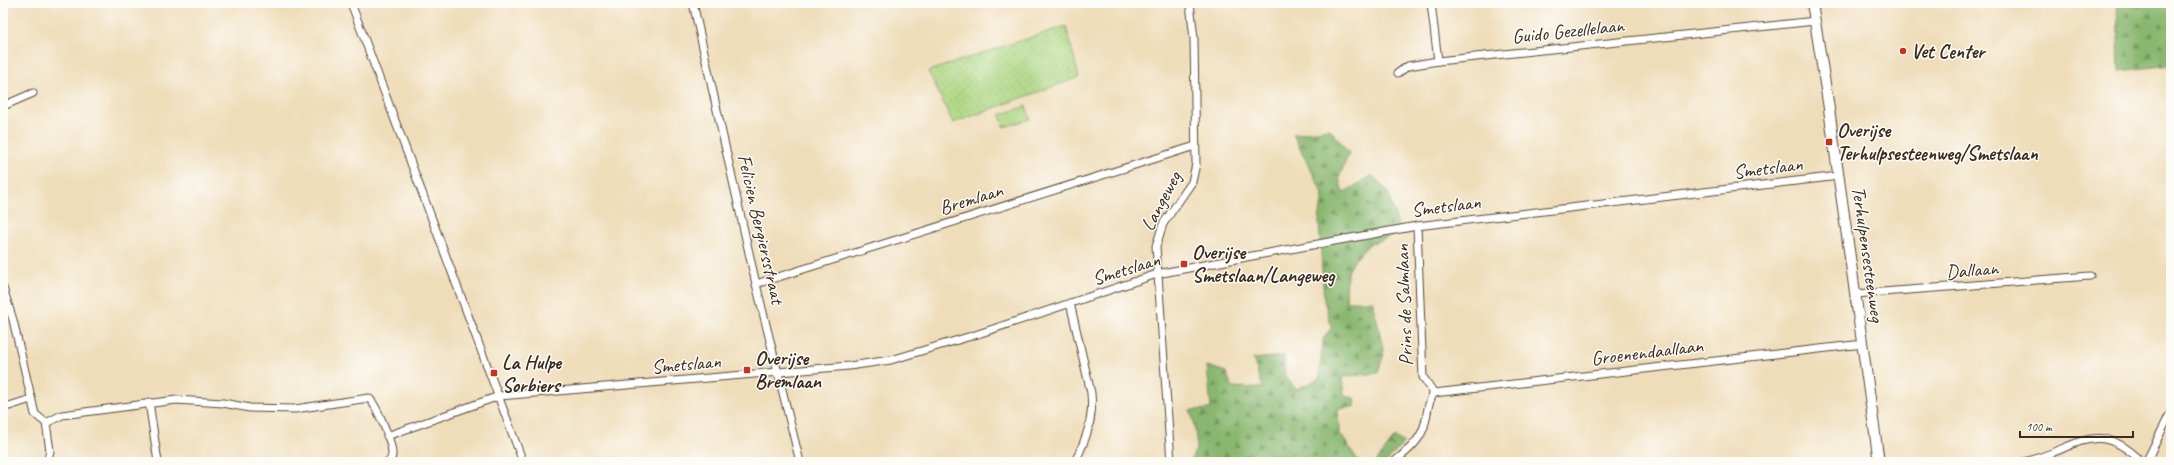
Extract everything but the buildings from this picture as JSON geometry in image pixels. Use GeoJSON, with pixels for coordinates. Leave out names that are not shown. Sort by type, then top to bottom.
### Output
{"type":"FeatureCollection","features":[{"type":"Feature","properties":{"kind":"main road","name":"Terhulpensesteenweg"},"geometry":{"type":"LineString","coordinates":[[1812,3],[1839,176],[1879,462]]}},
{"type":"Feature","properties":{"kind":"street"},"geometry":{"type":"LineString","coordinates":[[352,3],[523,462]]}},
{"type":"Feature","properties":{"kind":"street","name":"Felicien Bergiersstraat"},"geometry":{"type":"LineString","coordinates":[[693,3],[756,284],[800,462]]}},
{"type":"Feature","properties":{"kind":"street","name":"Langeweg"},"geometry":{"type":"LineString","coordinates":[[1171,461],[1156,246],[1163,224],[1192,182],[1196,164],[1194,39],[1190,3]]}},
{"type":"Feature","properties":{"kind":"street"},"geometry":{"type":"LineString","coordinates":[[1431,3],[1438,61]]}},
{"type":"Feature","properties":{"kind":"street","name":"Guido Gezellelaan"},"geometry":{"type":"LineString","coordinates":[[1398,73],[1408,66],[1438,61],[1815,21]]}},
{"type":"Feature","properties":{"kind":"street"},"geometry":{"type":"LineString","coordinates":[[3,106],[33,93]]}},
{"type":"Feature","properties":{"kind":"street","name":"Bremlaan"},"geometry":{"type":"LineString","coordinates":[[756,284],[1195,146]]}},
{"type":"Feature","properties":{"kind":"street","name":"Smetslaan"},"geometry":{"type":"LineString","coordinates":[[388,436],[499,396],[848,366],[891,360],[978,334],[1157,274],[1417,226],[1839,176]]}},
{"type":"Feature","properties":{"kind":"street","name":"Prins de Salmlaan"},"geometry":{"type":"LineString","coordinates":[[1417,226],[1424,377],[1434,393]]}},
{"type":"Feature","properties":{"kind":"street","name":"Dallaan"},"geometry":{"type":"LineString","coordinates":[[1856,294],[2090,276]]}},
{"type":"Feature","properties":{"kind":"street"},"geometry":{"type":"LineString","coordinates":[[3,288],[13,320],[35,414],[46,423],[50,451],[47,462]]}},
{"type":"Feature","properties":{"kind":"street"},"geometry":{"type":"LineString","coordinates":[[1070,303],[1093,407],[1090,425],[1084,443],[1074,462]]}},
{"type":"Feature","properties":{"kind":"street","name":"Groenendaallaan"},"geometry":{"type":"LineString","coordinates":[[1434,393],[1863,344]]}},
{"type":"Feature","properties":{"kind":"street"},"geometry":{"type":"LineString","coordinates":[[1394,462],[1415,444],[1422,434],[1428,401],[1434,393]]}},
{"type":"Feature","properties":{"kind":"street"},"geometry":{"type":"LineString","coordinates":[[46,423],[62,415],[149,402],[176,400],[199,401],[250,408],[296,409],[369,398],[377,410],[388,436],[392,454],[391,460],[388,462]]}},
{"type":"Feature","properties":{"kind":"street"},"geometry":{"type":"LineString","coordinates":[[3,408],[31,399]]}},
{"type":"Feature","properties":{"kind":"street"},"geometry":{"type":"LineString","coordinates":[[149,402],[158,462]]}},
{"type":"Feature","properties":{"kind":"street"},"geometry":{"type":"LineString","coordinates":[[2146,462],[2171,412]]}},
{"type":"Feature","properties":{"kind":"street"},"geometry":{"type":"LineString","coordinates":[[2024,462],[2037,459],[2070,445],[2101,438],[2121,444],[2142,462]]}},
{"type":"Feature","properties":{"kind":"green space"},"geometry":{"type":"Polygon","coordinates":[[[2117,3],[2171,3],[2171,65],[2119,71],[2117,3]]]}},
{"type":"Feature","properties":{"kind":"green space"},"geometry":{"type":"Polygon","coordinates":[[[1066,26],[1079,77],[953,123],[928,71],[1066,26]]]}},
{"type":"Feature","properties":{"kind":"green space"},"geometry":{"type":"Polygon","coordinates":[[[1026,106],[1030,119],[1004,127],[1000,115],[1026,106]]]}},
{"type":"Feature","properties":{"kind":"green space"},"geometry":{"type":"Polygon","coordinates":[[[1330,129],[1349,153],[1339,178],[1343,193],[1372,175],[1388,192],[1400,233],[1368,245],[1354,261],[1347,274],[1346,301],[1373,301],[1384,354],[1378,373],[1342,377],[1344,396],[1354,398],[1355,407],[1338,408],[1339,432],[1359,462],[1190,462],[1197,447],[1194,422],[1190,410],[1211,409],[1207,366],[1226,372],[1232,387],[1263,388],[1253,359],[1284,356],[1285,376],[1296,389],[1319,379],[1323,339],[1332,327],[1324,301],[1319,221],[1323,194],[1293,134],[1330,129]]]}},
{"type":"Feature","properties":{"kind":"green space"},"geometry":{"type":"Polygon","coordinates":[[[1395,437],[1404,443],[1386,462],[1376,462],[1395,437]]]}},
{"type":"Feature","properties":{"kind":"place","name":"Vet Center"},"geometry":{"type":"Point","coordinates":[1903,51]}},
{"type":"Feature","properties":{"kind":"place","name":"Overijse Terhulpsesteenweg/Smetslaan"},"geometry":{"type":"Point","coordinates":[1829,142]}},
{"type":"Feature","properties":{"kind":"place","name":"Overijse Smetslaan/Langeweg"},"geometry":{"type":"Point","coordinates":[1184,264]}},
{"type":"Feature","properties":{"kind":"place","name":"Overijse Bremlaan"},"geometry":{"type":"Point","coordinates":[747,370]}},
{"type":"Feature","properties":{"kind":"place","name":"La Hulpe Sorbiers"},"geometry":{"type":"Point","coordinates":[494,373]}}]}
